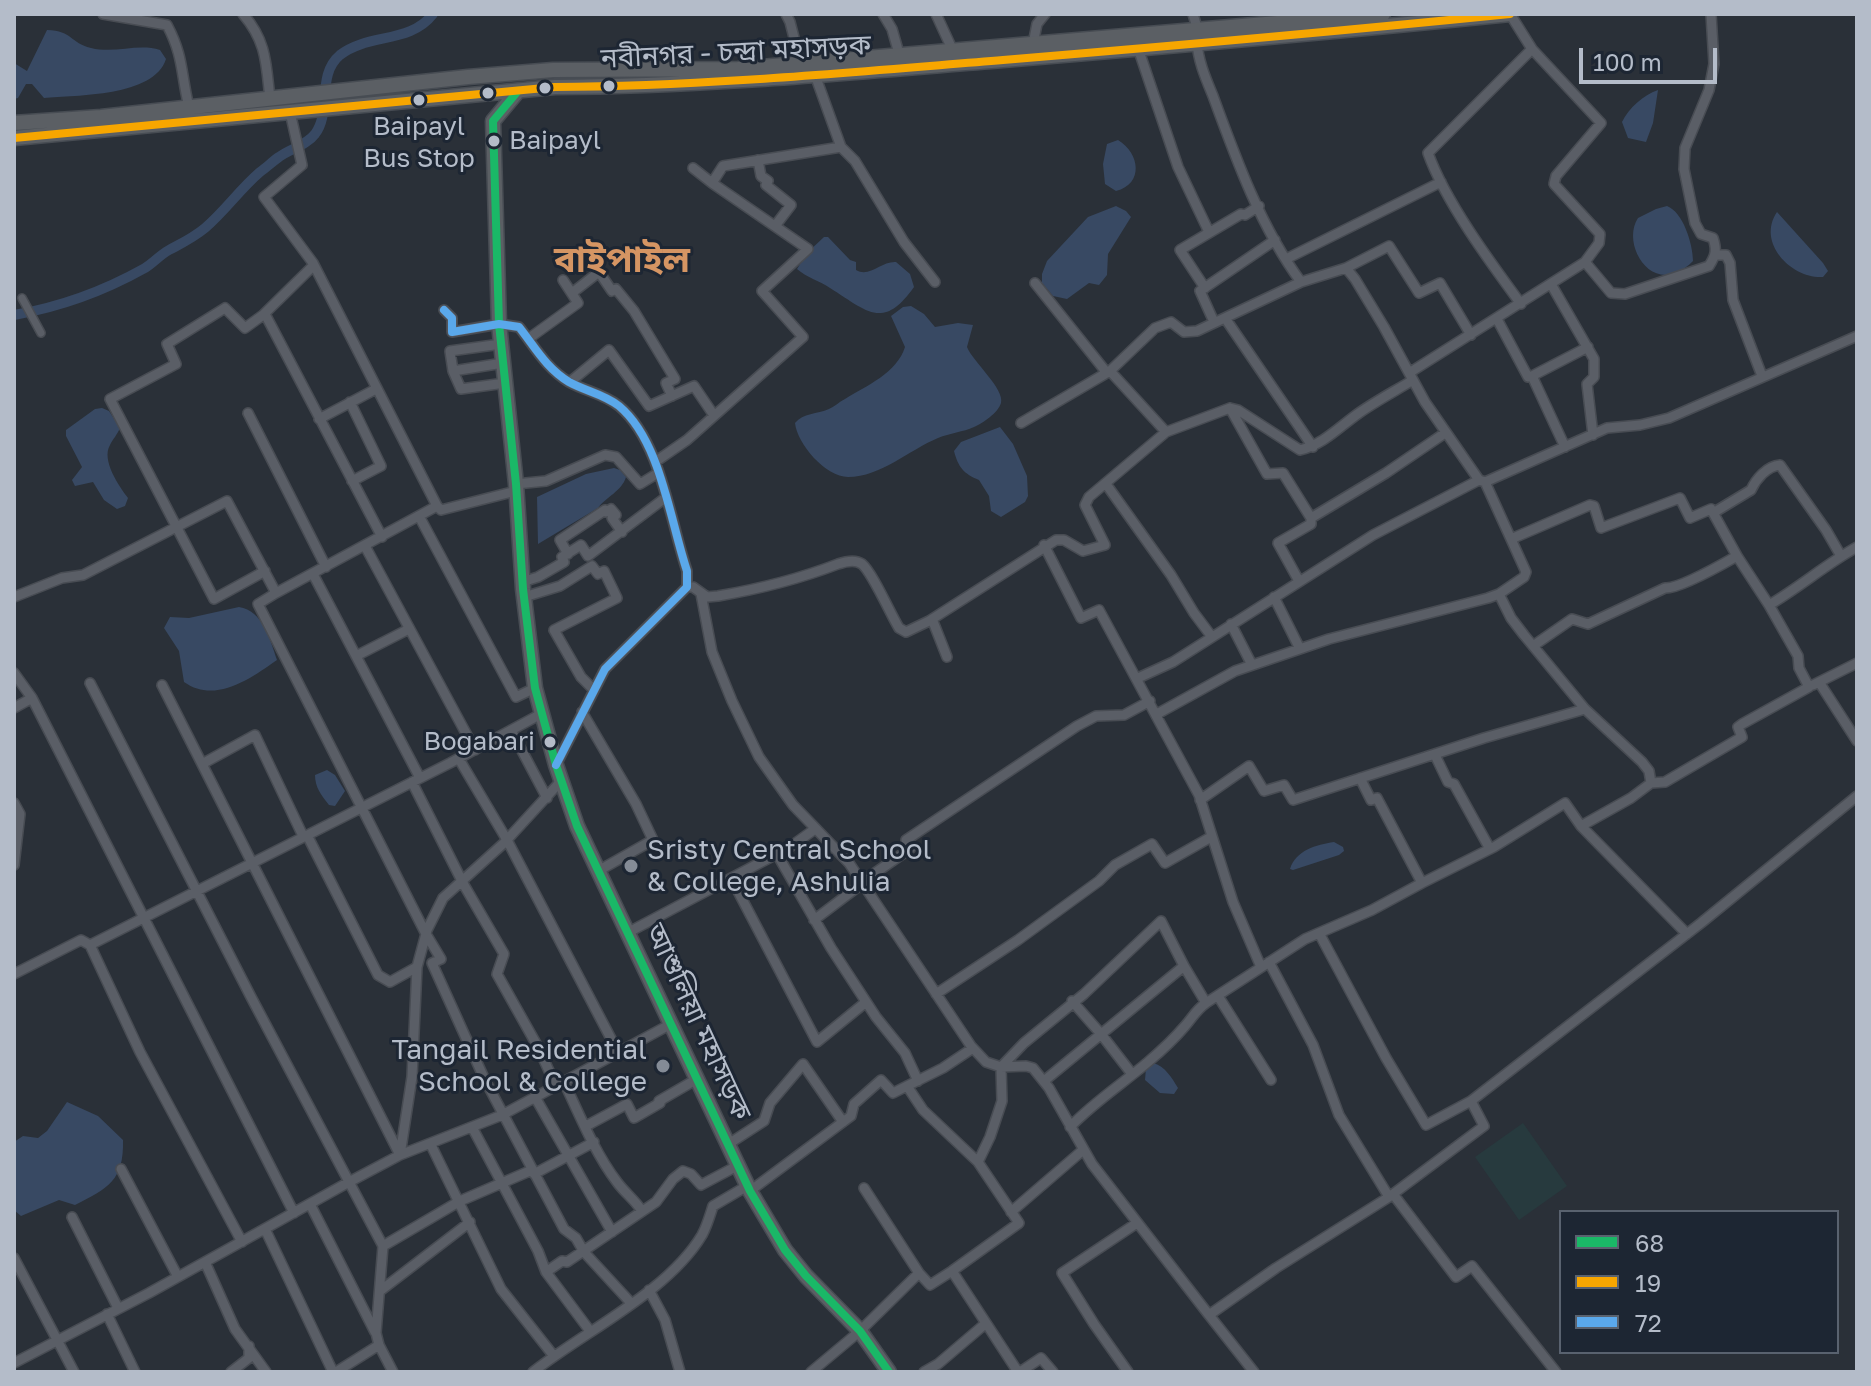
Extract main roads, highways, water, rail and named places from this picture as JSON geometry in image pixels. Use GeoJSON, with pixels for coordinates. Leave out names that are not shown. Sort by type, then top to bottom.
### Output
{"type":"FeatureCollection","features":[{"type":"Feature","properties":{"kind":"highway","name":"নবীনগর - চন্দ্রা মহাসড়ক"},"geometry":{"type":"LineString","coordinates":[[14,123],[186,108],[383,103],[555,87],[815,75],[1138,48],[1332,16],[1383,14]]}},
{"type":"Feature","properties":{"kind":"highway","name":"নবীনগর - চন্দ্রা মহাসড়ক"},"geometry":{"type":"LineString","coordinates":[[14,138],[278,106],[376,88],[553,70],[738,69],[1033,44],[1198,36],[1300,36],[1510,14]]}},
{"type":"Feature","properties":{"kind":"highway","name":"আশুলিয়া মহাসড়ক"},"geometry":{"type":"LineString","coordinates":[[518,91],[493,121],[499,324],[523,589],[541,714],[577,826],[737,1166],[785,1250],[860,1331],[889,1372]]}},
{"type":"Feature","properties":{"kind":"water"},"geometry":{"type":"Polygon","coordinates":[[[47,30],[67,35],[91,48],[152,48],[160,50],[166,59],[159,71],[146,81],[112,92],[44,98],[32,84],[26,84],[18,98],[14,99],[14,63],[27,71],[47,30]]]}},
{"type":"Feature","properties":{"kind":"water"},"geometry":{"type":"Polygon","coordinates":[[[1658,90],[1653,123],[1646,142],[1628,138],[1622,122],[1625,117],[1642,99],[1658,90]]]}},
{"type":"Feature","properties":{"kind":"water"},"geometry":{"type":"Polygon","coordinates":[[[1118,140],[1131,152],[1136,168],[1131,182],[1116,191],[1105,184],[1103,164],[1107,144],[1118,140]]]}},
{"type":"Feature","properties":{"kind":"water"},"geometry":{"type":"Polygon","coordinates":[[[1116,206],[1131,217],[1108,254],[1107,275],[1099,285],[1089,283],[1067,299],[1053,296],[1042,283],[1047,261],[1088,217],[1116,206]]]}},
{"type":"Feature","properties":{"kind":"water"},"geometry":{"type":"Polygon","coordinates":[[[1667,206],[1678,215],[1686,229],[1693,261],[1679,272],[1665,275],[1644,265],[1637,254],[1634,229],[1638,218],[1667,206]]]}},
{"type":"Feature","properties":{"kind":"water"},"geometry":{"type":"Polygon","coordinates":[[[1777,212],[1823,263],[1828,271],[1823,277],[1800,272],[1780,257],[1771,236],[1777,212]]]}},
{"type":"Feature","properties":{"kind":"water"},"geometry":{"type":"Polygon","coordinates":[[[824,237],[828,237],[850,260],[856,262],[856,270],[871,271],[896,262],[910,274],[914,287],[903,301],[884,313],[874,313],[854,304],[797,269],[807,253],[824,237]]]}},
{"type":"Feature","properties":{"kind":"water"},"geometry":{"type":"Polygon","coordinates":[[[911,306],[924,314],[935,327],[958,323],[973,325],[967,347],[994,383],[1001,403],[994,414],[978,425],[938,438],[872,473],[839,476],[814,458],[801,440],[795,423],[806,415],[833,407],[880,378],[895,364],[905,347],[891,316],[903,307],[911,306]]]}},
{"type":"Feature","properties":{"kind":"water"},"geometry":{"type":"Polygon","coordinates":[[[95,409],[109,411],[120,428],[108,451],[112,473],[128,498],[125,506],[117,509],[104,500],[93,482],[75,486],[72,480],[82,467],[66,430],[95,409]]]}},
{"type":"Feature","properties":{"kind":"water"},"geometry":{"type":"Polygon","coordinates":[[[1000,427],[1013,444],[1027,476],[1028,496],[1025,502],[1001,517],[991,511],[989,496],[979,480],[962,469],[954,451],[961,442],[1000,427]]]}},
{"type":"Feature","properties":{"kind":"water"},"geometry":{"type":"Polygon","coordinates":[[[614,468],[626,477],[617,490],[598,508],[538,544],[537,497],[586,474],[614,468]]]}},
{"type":"Feature","properties":{"kind":"water"},"geometry":{"type":"Polygon","coordinates":[[[239,607],[260,620],[277,660],[244,681],[220,690],[208,691],[184,682],[179,651],[164,628],[170,617],[189,618],[239,607]]]}},
{"type":"Feature","properties":{"kind":"water"},"geometry":{"type":"Polygon","coordinates":[[[327,770],[335,775],[345,791],[335,806],[329,805],[316,783],[315,775],[327,770]]]}},
{"type":"Feature","properties":{"kind":"water"},"geometry":{"type":"Polygon","coordinates":[[[1334,842],[1343,847],[1344,851],[1339,855],[1290,869],[1302,853],[1334,842]]]}},
{"type":"Feature","properties":{"kind":"water"},"geometry":{"type":"Polygon","coordinates":[[[1153,1063],[1165,1070],[1173,1080],[1178,1088],[1174,1094],[1160,1093],[1145,1080],[1146,1068],[1153,1063]]]}},
{"type":"Feature","properties":{"kind":"water"},"geometry":{"type":"Polygon","coordinates":[[[67,1102],[98,1116],[123,1140],[121,1165],[112,1182],[75,1205],[59,1200],[21,1216],[14,1210],[14,1142],[23,1136],[38,1138],[47,1131],[67,1102]]]}},
{"type":"Feature","properties":{"kind":"waterway"},"geometry":{"type":"LineString","coordinates":[[14,315],[65,303],[114,284],[201,232],[260,172],[315,134],[323,115],[328,73],[340,55],[351,48],[413,30],[433,14]]}},
{"type":"Feature","properties":{"kind":"place","name":"Baipayl Bus Stop"},"geometry":{"type":"Point","coordinates":[419,100]}},
{"type":"Feature","properties":{"kind":"place","name":"Baipayl"},"geometry":{"type":"Point","coordinates":[494,141]}},
{"type":"Feature","properties":{"kind":"place","name":"Bogabari"},"geometry":{"type":"Point","coordinates":[550,742]}},
{"type":"Feature","properties":{"kind":"place","name":"Sristy Central School & College, Ashulia"},"geometry":{"type":"Point","coordinates":[631,866]}},
{"type":"Feature","properties":{"kind":"place","name":"Tangail Residential School & College"},"geometry":{"type":"Point","coordinates":[663,1066]}},
{"type":"Feature","properties":{"kind":"district","name":"বাইপাইল"},"geometry":{"type":"Point","coordinates":[622,261]}}]}
